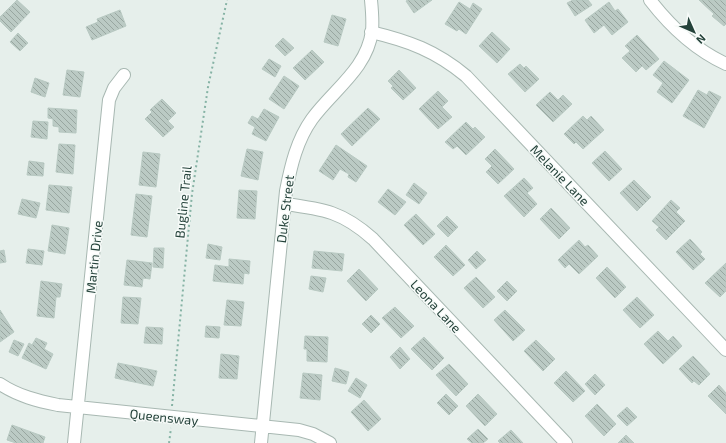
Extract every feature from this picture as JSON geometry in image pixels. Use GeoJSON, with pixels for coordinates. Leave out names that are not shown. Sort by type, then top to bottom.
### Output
{"type":"FeatureCollection","features":[{"type":"Feature","properties":{"kind":"street","name":"Duke Street"},"geometry":{"type":"LineString","coordinates":[[261,443],[285,204],[293,159],[306,129],[324,104],[360,64],[366,52],[372,32],[371,0]]}},
{"type":"Feature","properties":{"kind":"street"},"geometry":{"type":"LineString","coordinates":[[650,0],[684,37],[705,52],[726,64]]}},
{"type":"Feature","properties":{"kind":"street","name":"Melanie Lane"},"geometry":{"type":"LineString","coordinates":[[372,32],[399,39],[427,50],[439,56],[466,76],[722,337],[726,350]]}},
{"type":"Feature","properties":{"kind":"street","name":"Martin Drive"},"geometry":{"type":"LineString","coordinates":[[74,443],[109,100],[114,88],[124,75]]}},
{"type":"Feature","properties":{"kind":"street","name":"Leona Lane"},"geometry":{"type":"LineString","coordinates":[[285,204],[328,211],[352,222],[363,230],[566,443]]}},
{"type":"Feature","properties":{"kind":"street","name":"Queensway"},"geometry":{"type":"LineString","coordinates":[[0,384],[37,401],[58,405],[298,430],[312,434],[330,443]]}},
{"type":"Feature","properties":{"kind":"path","name":"Bugline Trail"},"geometry":{"type":"LineString","coordinates":[[172,408],[192,194],[208,87],[227,0]]}},
{"type":"Feature","properties":{"kind":"path"},"geometry":{"type":"LineString","coordinates":[[169,443],[171,428]]}},
{"type":"Feature","properties":{"kind":"building"},"geometry":{"type":"Polygon","coordinates":[[[17,0],[30,12],[11,32],[0,21],[0,17],[17,0]]]}},
{"type":"Feature","properties":{"kind":"building"},"geometry":{"type":"Polygon","coordinates":[[[432,0],[414,13],[406,1],[432,0]]]}},
{"type":"Feature","properties":{"kind":"building"},"geometry":{"type":"Polygon","coordinates":[[[573,0],[588,0],[592,5],[575,16],[567,3],[573,0]]]}},
{"type":"Feature","properties":{"kind":"building"},"geometry":{"type":"Polygon","coordinates":[[[699,0],[726,0],[726,24],[724,26],[712,16],[714,14],[699,0]]]}},
{"type":"Feature","properties":{"kind":"building"},"geometry":{"type":"Polygon","coordinates":[[[459,2],[470,9],[473,3],[482,9],[466,34],[459,29],[457,31],[445,24],[459,2]]]}},
{"type":"Feature","properties":{"kind":"building"},"geometry":{"type":"Polygon","coordinates":[[[609,2],[615,11],[618,9],[628,22],[612,35],[604,25],[594,33],[585,20],[609,2]]]}},
{"type":"Feature","properties":{"kind":"building"},"geometry":{"type":"Polygon","coordinates":[[[120,10],[126,26],[92,40],[86,27],[98,22],[97,19],[120,10]]]}},
{"type":"Feature","properties":{"kind":"building"},"geometry":{"type":"Polygon","coordinates":[[[332,15],[346,19],[338,46],[324,42],[332,15]]]}},
{"type":"Feature","properties":{"kind":"building"},"geometry":{"type":"Polygon","coordinates":[[[492,32],[510,49],[497,63],[479,46],[492,32]]]}},
{"type":"Feature","properties":{"kind":"building"},"geometry":{"type":"Polygon","coordinates":[[[18,33],[28,43],[20,51],[10,42],[18,33]]]}},
{"type":"Feature","properties":{"kind":"building"},"geometry":{"type":"Polygon","coordinates":[[[637,35],[659,59],[646,70],[642,66],[636,72],[622,58],[630,51],[625,46],[637,35]]]}},
{"type":"Feature","properties":{"kind":"building"},"geometry":{"type":"Polygon","coordinates":[[[283,38],[294,48],[285,56],[275,46],[283,38]]]}},
{"type":"Feature","properties":{"kind":"building"},"geometry":{"type":"Polygon","coordinates":[[[312,50],[324,62],[305,80],[293,68],[312,50]]]}},
{"type":"Feature","properties":{"kind":"building"},"geometry":{"type":"Polygon","coordinates":[[[269,59],[281,66],[275,77],[262,69],[269,59]]]}},
{"type":"Feature","properties":{"kind":"building"},"geometry":{"type":"Polygon","coordinates":[[[664,61],[689,80],[672,103],[657,92],[663,83],[653,75],[664,61]]]}},
{"type":"Feature","properties":{"kind":"building"},"geometry":{"type":"Polygon","coordinates":[[[520,64],[524,68],[526,66],[539,79],[525,92],[508,74],[520,64]]]}},
{"type":"Feature","properties":{"kind":"building"},"geometry":{"type":"Polygon","coordinates":[[[67,70],[84,72],[80,97],[63,95],[67,70]]]}},
{"type":"Feature","properties":{"kind":"building"},"geometry":{"type":"Polygon","coordinates":[[[399,70],[416,88],[403,100],[391,88],[393,86],[388,81],[399,70]]]}},
{"type":"Feature","properties":{"kind":"building"},"geometry":{"type":"Polygon","coordinates":[[[284,76],[299,86],[284,109],[269,99],[284,76]]]}},
{"type":"Feature","properties":{"kind":"building"},"geometry":{"type":"Polygon","coordinates":[[[35,78],[49,83],[45,97],[31,92],[35,78]]]}},
{"type":"Feature","properties":{"kind":"building"},"geometry":{"type":"Polygon","coordinates":[[[698,90],[707,95],[709,91],[721,97],[704,128],[683,116],[698,90]]]}},
{"type":"Feature","properties":{"kind":"building"},"geometry":{"type":"Polygon","coordinates":[[[438,91],[448,101],[442,107],[452,117],[438,129],[419,109],[438,91]]]}},
{"type":"Feature","properties":{"kind":"building"},"geometry":{"type":"Polygon","coordinates":[[[550,92],[558,100],[563,95],[572,104],[553,122],[536,105],[550,92]]]}},
{"type":"Feature","properties":{"kind":"building"},"geometry":{"type":"Polygon","coordinates":[[[162,99],[176,113],[168,121],[174,127],[163,137],[145,119],[152,112],[150,110],[162,99]]]}},
{"type":"Feature","properties":{"kind":"building"},"geometry":{"type":"Polygon","coordinates":[[[48,108],[77,110],[76,133],[59,132],[59,127],[53,126],[53,119],[48,118],[48,108]]]}},
{"type":"Feature","properties":{"kind":"building"},"geometry":{"type":"Polygon","coordinates":[[[368,108],[380,119],[352,146],[341,134],[368,108]]]}},
{"type":"Feature","properties":{"kind":"building"},"geometry":{"type":"Polygon","coordinates":[[[264,109],[279,117],[266,141],[252,134],[255,127],[248,123],[252,116],[258,119],[264,109]]]}},
{"type":"Feature","properties":{"kind":"building"},"geometry":{"type":"Polygon","coordinates":[[[583,116],[587,120],[591,116],[604,130],[583,149],[576,142],[574,144],[564,134],[583,116]]]}},
{"type":"Feature","properties":{"kind":"building"},"geometry":{"type":"Polygon","coordinates":[[[33,121],[48,122],[47,139],[31,137],[33,121]]]}},
{"type":"Feature","properties":{"kind":"building"},"geometry":{"type":"Polygon","coordinates":[[[466,122],[473,129],[475,127],[485,137],[466,155],[457,146],[453,149],[445,142],[466,122]]]}},
{"type":"Feature","properties":{"kind":"building"},"geometry":{"type":"Polygon","coordinates":[[[59,144],[75,145],[73,174],[56,172],[59,144]]]}},
{"type":"Feature","properties":{"kind":"building"},"geometry":{"type":"Polygon","coordinates":[[[336,145],[367,166],[356,182],[348,177],[349,174],[340,169],[333,180],[319,171],[336,145]]]}},
{"type":"Feature","properties":{"kind":"building"},"geometry":{"type":"Polygon","coordinates":[[[247,149],[263,152],[258,180],[241,176],[247,149]]]}},
{"type":"Feature","properties":{"kind":"building"},"geometry":{"type":"Polygon","coordinates":[[[495,149],[514,169],[498,184],[486,172],[492,166],[485,159],[495,149]]]}},
{"type":"Feature","properties":{"kind":"building"},"geometry":{"type":"Polygon","coordinates":[[[605,151],[622,169],[609,181],[592,163],[605,151]]]}},
{"type":"Feature","properties":{"kind":"building"},"geometry":{"type":"Polygon","coordinates":[[[143,152],[160,154],[156,187],[139,185],[143,152]]]}},
{"type":"Feature","properties":{"kind":"building"},"geometry":{"type":"Polygon","coordinates":[[[29,161],[44,163],[43,176],[27,175],[29,161]]]}},
{"type":"Feature","properties":{"kind":"building"},"geometry":{"type":"Polygon","coordinates":[[[524,178],[533,188],[527,193],[537,204],[524,217],[504,196],[524,178]]]}},
{"type":"Feature","properties":{"kind":"building"},"geometry":{"type":"Polygon","coordinates":[[[634,180],[651,197],[637,211],[620,193],[634,180]]]}},
{"type":"Feature","properties":{"kind":"building"},"geometry":{"type":"Polygon","coordinates":[[[414,183],[427,193],[419,204],[406,195],[414,183]]]}},
{"type":"Feature","properties":{"kind":"building"},"geometry":{"type":"Polygon","coordinates":[[[49,185],[72,187],[69,213],[46,210],[49,185]]]}},
{"type":"Feature","properties":{"kind":"building"},"geometry":{"type":"Polygon","coordinates":[[[388,189],[406,202],[395,215],[378,202],[388,189]]]}},
{"type":"Feature","properties":{"kind":"building"},"geometry":{"type":"Polygon","coordinates":[[[239,190],[257,191],[255,219],[237,218],[239,190]]]}},
{"type":"Feature","properties":{"kind":"building"},"geometry":{"type":"Polygon","coordinates":[[[136,194],[152,196],[147,237],[131,235],[136,194]]]}},
{"type":"Feature","properties":{"kind":"building"},"geometry":{"type":"Polygon","coordinates":[[[22,199],[40,203],[36,218],[18,214],[22,199]]]}},
{"type":"Feature","properties":{"kind":"building"},"geometry":{"type":"Polygon","coordinates":[[[671,200],[680,208],[676,212],[685,221],[666,240],[656,230],[659,227],[652,221],[671,200]]]}},
{"type":"Feature","properties":{"kind":"building"},"geometry":{"type":"Polygon","coordinates":[[[551,208],[570,228],[559,239],[540,219],[551,208]]]}},
{"type":"Feature","properties":{"kind":"building"},"geometry":{"type":"Polygon","coordinates":[[[416,214],[435,234],[423,245],[404,225],[416,214]]]}},
{"type":"Feature","properties":{"kind":"building"},"geometry":{"type":"Polygon","coordinates":[[[447,216],[458,227],[448,237],[437,226],[447,216]]]}},
{"type":"Feature","properties":{"kind":"building"},"geometry":{"type":"Polygon","coordinates":[[[52,225],[69,228],[65,254],[48,251],[52,225]]]}},
{"type":"Feature","properties":{"kind":"building"},"geometry":{"type":"Polygon","coordinates":[[[690,239],[702,252],[700,254],[705,259],[693,270],[676,252],[690,239]]]}},
{"type":"Feature","properties":{"kind":"building"},"geometry":{"type":"Polygon","coordinates":[[[579,240],[585,247],[588,245],[598,256],[579,274],[569,264],[565,268],[558,260],[579,240]]]}},
{"type":"Feature","properties":{"kind":"building"},"geometry":{"type":"Polygon","coordinates":[[[208,244],[222,247],[220,260],[206,258],[208,244]]]}},
{"type":"Feature","properties":{"kind":"building"},"geometry":{"type":"Polygon","coordinates":[[[446,245],[465,265],[453,276],[434,257],[446,245]]]}},
{"type":"Feature","properties":{"kind":"building"},"geometry":{"type":"Polygon","coordinates":[[[154,248],[164,248],[163,268],[153,267],[154,248]]]}},
{"type":"Feature","properties":{"kind":"building"},"geometry":{"type":"Polygon","coordinates":[[[28,249],[44,251],[42,265],[26,263],[28,249]]]}},
{"type":"Feature","properties":{"kind":"building"},"geometry":{"type":"Polygon","coordinates":[[[4,250],[6,262],[0,263],[0,251],[4,250]]]}},
{"type":"Feature","properties":{"kind":"building"},"geometry":{"type":"Polygon","coordinates":[[[314,251],[344,254],[342,271],[312,268],[314,251]]]}},
{"type":"Feature","properties":{"kind":"building"},"geometry":{"type":"Polygon","coordinates":[[[477,251],[486,260],[476,269],[468,260],[477,251]]]}},
{"type":"Feature","properties":{"kind":"building"},"geometry":{"type":"Polygon","coordinates":[[[229,259],[250,261],[249,274],[244,273],[243,284],[213,281],[215,265],[229,267],[229,259]]]}},
{"type":"Feature","properties":{"kind":"building"},"geometry":{"type":"Polygon","coordinates":[[[127,260],[152,263],[150,279],[143,278],[142,287],[124,285],[127,260]]]}},
{"type":"Feature","properties":{"kind":"building"},"geometry":{"type":"Polygon","coordinates":[[[726,263],[726,291],[720,297],[705,283],[726,263]]]}},
{"type":"Feature","properties":{"kind":"building"},"geometry":{"type":"Polygon","coordinates":[[[607,267],[626,287],[615,298],[596,278],[607,267]]]}},
{"type":"Feature","properties":{"kind":"building"},"geometry":{"type":"Polygon","coordinates":[[[359,269],[378,289],[366,301],[347,281],[359,269]]]}},
{"type":"Feature","properties":{"kind":"building"},"geometry":{"type":"Polygon","coordinates":[[[311,276],[326,278],[323,292],[309,289],[311,276]]]}},
{"type":"Feature","properties":{"kind":"building"},"geometry":{"type":"Polygon","coordinates":[[[476,277],[495,297],[483,308],[464,288],[476,277]]]}},
{"type":"Feature","properties":{"kind":"building"},"geometry":{"type":"Polygon","coordinates":[[[41,281],[62,284],[60,297],[56,297],[54,318],[37,316],[41,281]]]}},
{"type":"Feature","properties":{"kind":"building"},"geometry":{"type":"Polygon","coordinates":[[[507,281],[517,291],[507,301],[497,291],[507,281]]]}},
{"type":"Feature","properties":{"kind":"building"},"geometry":{"type":"Polygon","coordinates":[[[123,297],[141,298],[138,324],[121,323],[123,297]]]}},
{"type":"Feature","properties":{"kind":"building"},"geometry":{"type":"Polygon","coordinates":[[[637,297],[654,315],[640,328],[623,310],[637,297]]]}},
{"type":"Feature","properties":{"kind":"building"},"geometry":{"type":"Polygon","coordinates":[[[227,300],[244,302],[241,326],[224,325],[227,300]]]}},
{"type":"Feature","properties":{"kind":"building"},"geometry":{"type":"Polygon","coordinates":[[[395,307],[414,326],[401,338],[382,318],[395,307]]]}},
{"type":"Feature","properties":{"kind":"building"},"geometry":{"type":"Polygon","coordinates":[[[0,310],[14,332],[0,342],[0,310]]]}},
{"type":"Feature","properties":{"kind":"building"},"geometry":{"type":"Polygon","coordinates":[[[505,310],[525,330],[513,341],[494,320],[505,310]]]}},
{"type":"Feature","properties":{"kind":"building"},"geometry":{"type":"Polygon","coordinates":[[[371,315],[380,324],[371,333],[362,324],[371,315]]]}},
{"type":"Feature","properties":{"kind":"building"},"geometry":{"type":"Polygon","coordinates":[[[206,326],[220,327],[219,338],[205,337],[206,326]]]}},
{"type":"Feature","properties":{"kind":"building"},"geometry":{"type":"Polygon","coordinates":[[[146,327],[163,328],[162,344],[144,343],[146,327]]]}},
{"type":"Feature","properties":{"kind":"building"},"geometry":{"type":"Polygon","coordinates":[[[658,331],[668,341],[673,336],[682,346],[663,364],[644,344],[658,331]]]}},
{"type":"Feature","properties":{"kind":"building"},"geometry":{"type":"Polygon","coordinates":[[[305,336],[328,337],[327,362],[307,361],[307,349],[304,349],[305,336]]]}},
{"type":"Feature","properties":{"kind":"building"},"geometry":{"type":"Polygon","coordinates":[[[424,337],[444,358],[432,370],[411,349],[424,337]]]}},
{"type":"Feature","properties":{"kind":"building"},"geometry":{"type":"Polygon","coordinates":[[[36,338],[47,343],[44,349],[53,354],[46,369],[22,358],[29,343],[32,345],[36,338]]]}},
{"type":"Feature","properties":{"kind":"building"},"geometry":{"type":"Polygon","coordinates":[[[14,340],[24,344],[18,356],[9,352],[14,340]]]}},
{"type":"Feature","properties":{"kind":"building"},"geometry":{"type":"Polygon","coordinates":[[[536,340],[555,359],[543,371],[524,351],[536,340]]]}},
{"type":"Feature","properties":{"kind":"building"},"geometry":{"type":"Polygon","coordinates":[[[400,347],[410,359],[400,369],[390,357],[400,347]]]}},
{"type":"Feature","properties":{"kind":"building"},"geometry":{"type":"Polygon","coordinates":[[[221,354],[239,356],[237,379],[219,378],[221,354]]]}},
{"type":"Feature","properties":{"kind":"building"},"geometry":{"type":"Polygon","coordinates":[[[693,356],[710,374],[699,385],[694,381],[692,383],[679,369],[693,356]]]}},
{"type":"Feature","properties":{"kind":"building"},"geometry":{"type":"Polygon","coordinates":[[[118,363],[157,371],[153,386],[115,378],[118,363]]]}},
{"type":"Feature","properties":{"kind":"building"},"geometry":{"type":"Polygon","coordinates":[[[449,364],[468,384],[456,396],[436,375],[449,364]]]}},
{"type":"Feature","properties":{"kind":"building"},"geometry":{"type":"Polygon","coordinates":[[[335,368],[349,372],[346,384],[332,381],[335,368]]]}},
{"type":"Feature","properties":{"kind":"building"},"geometry":{"type":"Polygon","coordinates":[[[566,371],[585,391],[573,402],[554,383],[566,371]]]}},
{"type":"Feature","properties":{"kind":"building"},"geometry":{"type":"Polygon","coordinates":[[[303,373],[322,375],[320,400],[300,398],[303,373]]]}},
{"type":"Feature","properties":{"kind":"building"},"geometry":{"type":"Polygon","coordinates":[[[595,374],[605,385],[595,395],[585,384],[595,374]]]}},
{"type":"Feature","properties":{"kind":"building"},"geometry":{"type":"Polygon","coordinates":[[[356,378],[367,385],[360,398],[348,391],[356,378]]]}},
{"type":"Feature","properties":{"kind":"building"},"geometry":{"type":"Polygon","coordinates":[[[719,385],[726,393],[726,414],[708,396],[719,385]]]}},
{"type":"Feature","properties":{"kind":"building"},"geometry":{"type":"Polygon","coordinates":[[[446,394],[458,406],[449,415],[437,403],[446,394]]]}},
{"type":"Feature","properties":{"kind":"building"},"geometry":{"type":"Polygon","coordinates":[[[478,394],[497,414],[485,426],[466,406],[478,394]]]}},
{"type":"Feature","properties":{"kind":"building"},"geometry":{"type":"Polygon","coordinates":[[[364,400],[381,419],[368,431],[351,412],[364,400]]]}},
{"type":"Feature","properties":{"kind":"building"},"geometry":{"type":"Polygon","coordinates":[[[597,404],[616,424],[604,436],[585,416],[597,404]]]}},
{"type":"Feature","properties":{"kind":"building"},"geometry":{"type":"Polygon","coordinates":[[[627,407],[637,417],[627,426],[617,416],[627,407]]]}},
{"type":"Feature","properties":{"kind":"building"},"geometry":{"type":"Polygon","coordinates":[[[12,425],[45,437],[43,443],[16,443],[7,440],[12,425]]]}},
{"type":"Feature","properties":{"kind":"building"},"geometry":{"type":"Polygon","coordinates":[[[478,429],[488,439],[483,443],[472,443],[467,439],[478,429]]]}},
{"type":"Feature","properties":{"kind":"building"},"geometry":{"type":"Polygon","coordinates":[[[511,430],[523,443],[500,443],[498,441],[511,430]]]}},
{"type":"Feature","properties":{"kind":"building"},"geometry":{"type":"Polygon","coordinates":[[[626,435],[634,443],[618,443],[626,435]]]}}]}
